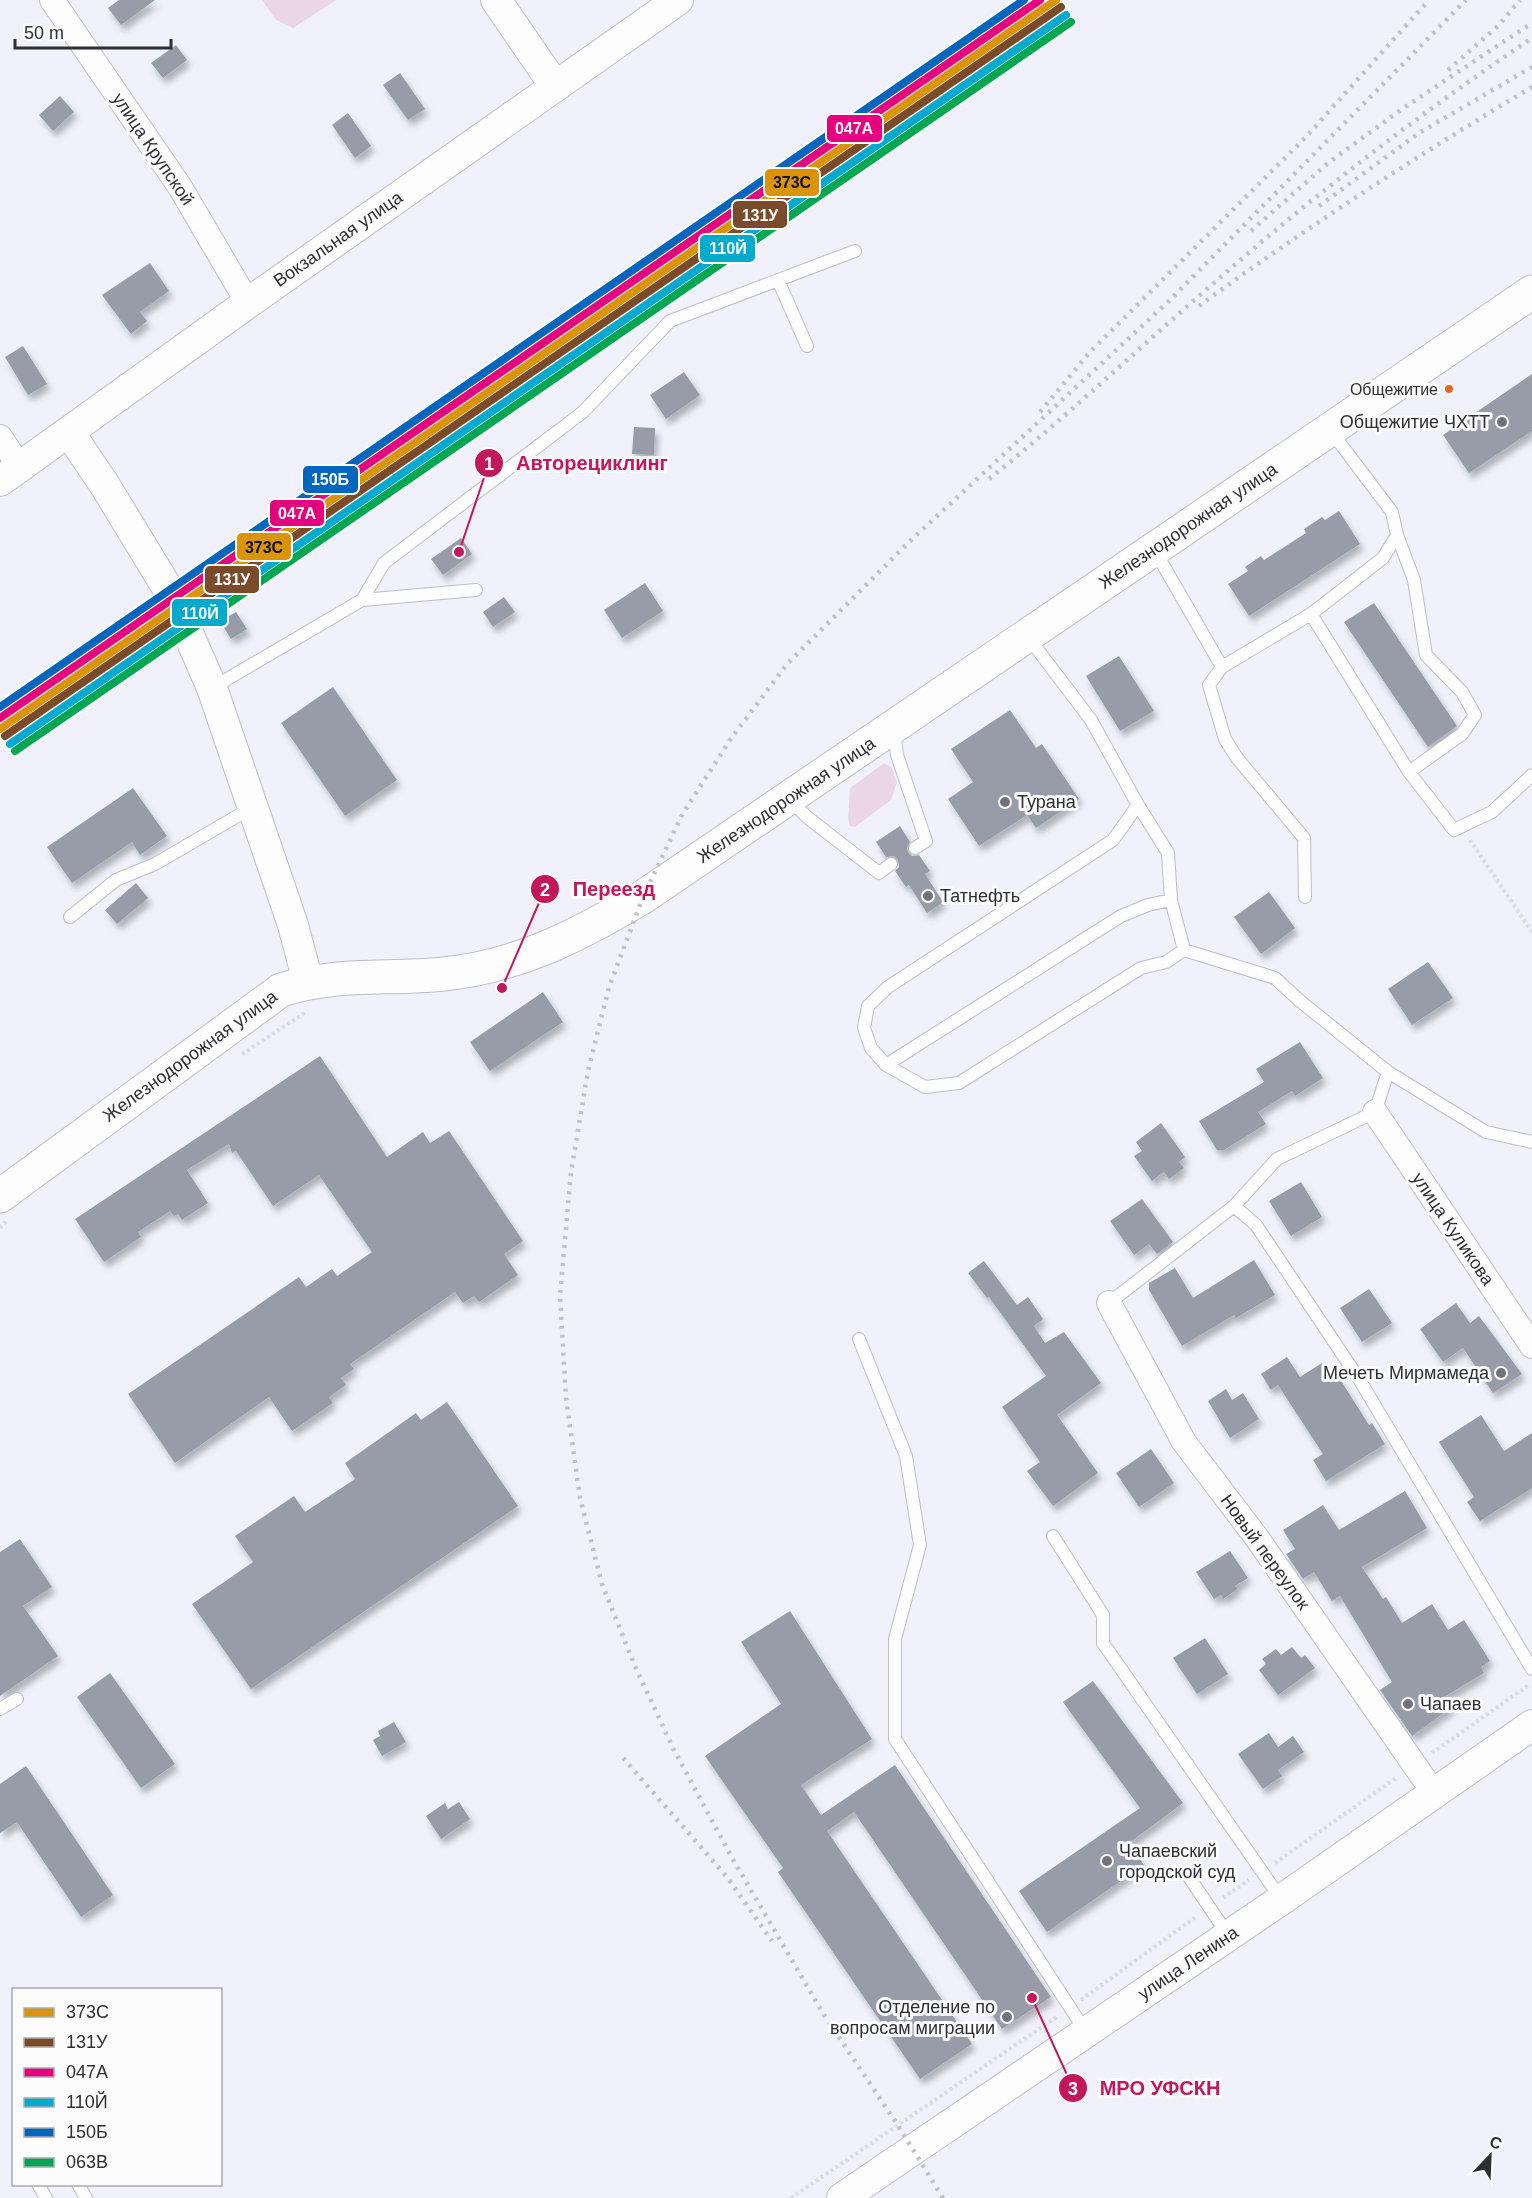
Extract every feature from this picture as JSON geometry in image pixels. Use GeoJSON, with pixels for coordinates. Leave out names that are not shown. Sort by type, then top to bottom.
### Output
{"type":"FeatureCollection","features":[{"type":"Feature","properties":{"kind":"main road","name":"Железнодорожная улица"},"geometry":{"type":"LineString","coordinates":[[0,1196],[280,990],[308,982],[345,977],[445,974],[498,964],[544,950],[589,929],[643,897],[1532,292]]}},
{"type":"Feature","properties":{"kind":"street","name":"улица Крупской"},"geometry":{"type":"LineString","coordinates":[[52,0],[180,187],[248,303]]}},
{"type":"Feature","properties":{"kind":"street"},"geometry":{"type":"LineString","coordinates":[[496,0],[555,86]]}},
{"type":"Feature","properties":{"kind":"street","name":"Вокзальная улица"},"geometry":{"type":"LineString","coordinates":[[10,474],[678,0]]}},
{"type":"Feature","properties":{"kind":"street"},"geometry":{"type":"LineString","coordinates":[[69,432],[104,484],[171,594],[212,688],[293,925],[308,982]]}},
{"type":"Feature","properties":{"kind":"street"},"geometry":{"type":"LineString","coordinates":[[0,436],[10,474]]}},
{"type":"Feature","properties":{"kind":"street","name":"улица Куликова"},"geometry":{"type":"LineString","coordinates":[[1375,1113],[1532,1346]]}},
{"type":"Feature","properties":{"kind":"street","name":"Новый переулок"},"geometry":{"type":"LineString","coordinates":[[1109,1303],[1184,1442],[1257,1538],[1413,1766],[1434,1793]]}},
{"type":"Feature","properties":{"kind":"street","name":"улица Ленина"},"geometry":{"type":"LineString","coordinates":[[842,2198],[1229,1936],[1532,1725]]}},
{"type":"Feature","properties":{"kind":"lane"},"geometry":{"type":"LineString","coordinates":[[362,600],[384,564],[583,412],[670,321],[855,251]]}},
{"type":"Feature","properties":{"kind":"lane"},"geometry":{"type":"LineString","coordinates":[[778,280],[807,346]]}},
{"type":"Feature","properties":{"kind":"lane"},"geometry":{"type":"LineString","coordinates":[[1330,430],[1392,512],[1397,535],[1414,580],[1426,655],[1462,692],[1474,715],[1462,734],[1410,772]]}},
{"type":"Feature","properties":{"kind":"lane"},"geometry":{"type":"LineString","coordinates":[[1305,897],[1304,838],[1237,758],[1225,739],[1209,685],[1222,667],[1311,614],[1383,558],[1397,535]]}},
{"type":"Feature","properties":{"kind":"lane"},"geometry":{"type":"LineString","coordinates":[[1154,550],[1222,667]]}},
{"type":"Feature","properties":{"kind":"lane"},"geometry":{"type":"LineString","coordinates":[[212,688],[362,600],[476,590]]}},
{"type":"Feature","properties":{"kind":"lane"},"geometry":{"type":"LineString","coordinates":[[1311,614],[1410,772],[1454,830],[1492,812],[1532,775]]}},
{"type":"Feature","properties":{"kind":"lane"},"geometry":{"type":"LineString","coordinates":[[1027,636],[1091,720],[1138,805],[1168,853],[1171,900],[1184,950]]}},
{"type":"Feature","properties":{"kind":"lane"},"geometry":{"type":"LineString","coordinates":[[894,727],[897,754],[926,841],[915,848]]}},
{"type":"Feature","properties":{"kind":"lane"},"geometry":{"type":"LineString","coordinates":[[789,798],[807,817],[879,873],[891,864]]}},
{"type":"Feature","properties":{"kind":"lane"},"geometry":{"type":"LineString","coordinates":[[1138,805],[1113,840],[888,987],[868,1006],[864,1028],[871,1048],[886,1065],[925,1087],[959,1083],[1141,968],[1166,962],[1184,950]]}},
{"type":"Feature","properties":{"kind":"lane"},"geometry":{"type":"LineString","coordinates":[[70,917],[116,880],[155,864],[254,806]]}},
{"type":"Feature","properties":{"kind":"lane"},"geometry":{"type":"LineString","coordinates":[[886,1065],[1121,916],[1148,905],[1171,900]]}},
{"type":"Feature","properties":{"kind":"lane"},"geometry":{"type":"LineString","coordinates":[[1184,950],[1275,978],[1388,1072],[1486,1132],[1532,1142]]}},
{"type":"Feature","properties":{"kind":"lane"},"geometry":{"type":"LineString","coordinates":[[1109,1303],[1234,1206],[1277,1159],[1375,1113],[1388,1072]]}},
{"type":"Feature","properties":{"kind":"lane"},"geometry":{"type":"LineString","coordinates":[[1234,1206],[1256,1224],[1359,1379],[1532,1669]]}},
{"type":"Feature","properties":{"kind":"lane"},"geometry":{"type":"LineString","coordinates":[[859,1339],[906,1456],[920,1545],[895,1639],[896,1739],[1087,2033]]}},
{"type":"Feature","properties":{"kind":"lane"},"geometry":{"type":"LineString","coordinates":[[1053,1536],[1103,1614],[1103,1643],[1281,1900]]}},
{"type":"Feature","properties":{"kind":"lane"},"geometry":{"type":"LineString","coordinates":[[0,1709],[17,1699]]}},
{"type":"Feature","properties":{"kind":"lane"},"geometry":{"type":"LineString","coordinates":[[1187,1874],[1229,1936]]}},
{"type":"Feature","properties":{"kind":"path"},"geometry":{"type":"LineString","coordinates":[[1454,830],[1473,842],[1532,932]]}},
{"type":"Feature","properties":{"kind":"path"},"geometry":{"type":"LineString","coordinates":[[791,2198],[1070,2008],[1209,1907],[1532,1684]]}},
{"type":"Feature","properties":{"kind":"shaded area"},"geometry":{"type":"Polygon","coordinates":[[[262,0],[336,0],[293,28],[276,20],[262,0]]]}},
{"type":"Feature","properties":{"kind":"shaded area"},"geometry":{"type":"Polygon","coordinates":[[[884,763],[891,767],[897,782],[891,800],[855,827],[850,826],[848,818],[850,788],[884,763]]]}},
{"type":"Feature","properties":{"kind":"building"},"geometry":{"type":"Polygon","coordinates":[[[119,0],[155,0],[121,25],[108,8],[119,0]]]}},
{"type":"Feature","properties":{"kind":"building"},"geometry":{"type":"Polygon","coordinates":[[[176,45],[187,60],[163,78],[151,63],[176,45]]]}},
{"type":"Feature","properties":{"kind":"building"},"geometry":{"type":"Polygon","coordinates":[[[400,73],[425,109],[408,120],[383,85],[400,73]]]}},
{"type":"Feature","properties":{"kind":"building"},"geometry":{"type":"Polygon","coordinates":[[[60,96],[74,112],[53,131],[39,115],[60,96]]]}},
{"type":"Feature","properties":{"kind":"building"},"geometry":{"type":"Polygon","coordinates":[[[348,113],[371,146],[355,158],[332,125],[348,113]]]}},
{"type":"Feature","properties":{"kind":"building"},"geometry":{"type":"Polygon","coordinates":[[[150,263],[169,291],[140,312],[147,321],[131,334],[102,295],[150,263]]]}},
{"type":"Feature","properties":{"kind":"building"},"geometry":{"type":"Polygon","coordinates":[[[23,346],[47,384],[28,395],[5,357],[23,346]]]}},
{"type":"Feature","properties":{"kind":"building"},"geometry":{"type":"Polygon","coordinates":[[[684,372],[700,395],[666,419],[650,395],[684,372]]]}},
{"type":"Feature","properties":{"kind":"building","name":"Общежитие ЧХТТ"},"geometry":{"type":"Polygon","coordinates":[[[1532,374],[1532,431],[1469,473],[1443,435],[1532,374]]]}},
{"type":"Feature","properties":{"kind":"building"},"geometry":{"type":"Polygon","coordinates":[[[634,427],[655,428],[654,455],[632,454],[634,427]]]}},
{"type":"Feature","properties":{"kind":"building"},"geometry":{"type":"Polygon","coordinates":[[[1339,511],[1360,544],[1249,616],[1228,584],[1248,571],[1245,567],[1261,556],[1264,560],[1306,533],[1304,529],[1322,517],[1325,520],[1339,511]]]}},
{"type":"Feature","properties":{"kind":"building"},"geometry":{"type":"Polygon","coordinates":[[[461,538],[472,554],[443,575],[431,559],[461,538]]]}},
{"type":"Feature","properties":{"kind":"building"},"geometry":{"type":"Polygon","coordinates":[[[645,583],[663,611],[622,638],[604,610],[645,583]]]}},
{"type":"Feature","properties":{"kind":"building"},"geometry":{"type":"Polygon","coordinates":[[[504,597],[515,612],[493,627],[483,612],[504,597]]]}},
{"type":"Feature","properties":{"kind":"building"},"geometry":{"type":"Polygon","coordinates":[[[1374,603],[1457,726],[1428,747],[1344,622],[1374,603]]]}},
{"type":"Feature","properties":{"kind":"building"},"geometry":{"type":"Polygon","coordinates":[[[236,612],[247,629],[231,639],[220,621],[236,612]]]}},
{"type":"Feature","properties":{"kind":"building"},"geometry":{"type":"Polygon","coordinates":[[[1119,656],[1154,711],[1120,731],[1086,676],[1119,656]]]}},
{"type":"Feature","properties":{"kind":"building"},"geometry":{"type":"Polygon","coordinates":[[[333,687],[397,780],[345,816],[281,723],[333,687]]]}},
{"type":"Feature","properties":{"kind":"building"},"geometry":{"type":"Polygon","coordinates":[[[1010,710],[1036,748],[1042,744],[1079,799],[1036,828],[1027,815],[979,846],[948,799],[973,782],[951,749],[1010,710]]]}},
{"type":"Feature","properties":{"kind":"building"},"geometry":{"type":"Polygon","coordinates":[[[133,788],[167,836],[140,855],[132,842],[72,883],[47,847],[133,788]]]}},
{"type":"Feature","properties":{"kind":"building"},"geometry":{"type":"Polygon","coordinates":[[[900,826],[910,842],[908,852],[912,856],[919,855],[930,871],[925,874],[943,902],[927,913],[909,885],[906,887],[895,871],[899,867],[898,860],[894,856],[886,857],[876,842],[900,826]]]}},
{"type":"Feature","properties":{"kind":"building"},"geometry":{"type":"Polygon","coordinates":[[[136,883],[148,898],[117,924],[105,910],[136,883]]]}},
{"type":"Feature","properties":{"kind":"building"},"geometry":{"type":"Polygon","coordinates":[[[1269,892],[1295,928],[1261,954],[1234,917],[1269,892]]]}},
{"type":"Feature","properties":{"kind":"building"},"geometry":{"type":"Polygon","coordinates":[[[1428,962],[1453,998],[1412,1025],[1388,989],[1428,962]]]}},
{"type":"Feature","properties":{"kind":"building"},"geometry":{"type":"Polygon","coordinates":[[[543,992],[563,1022],[490,1071],[470,1042],[543,992]]]}},
{"type":"Feature","properties":{"kind":"building"},"geometry":{"type":"Polygon","coordinates":[[[1300,1042],[1323,1078],[1295,1096],[1292,1091],[1258,1112],[1266,1124],[1224,1150],[1217,1150],[1199,1121],[1264,1082],[1256,1069],[1300,1042]]]}},
{"type":"Feature","properties":{"kind":"building"},"geometry":{"type":"Polygon","coordinates":[[[320,1056],[387,1157],[423,1132],[430,1143],[449,1131],[523,1241],[504,1254],[518,1275],[479,1302],[474,1296],[463,1303],[455,1292],[350,1364],[354,1369],[341,1378],[346,1385],[329,1397],[333,1403],[292,1431],[269,1397],[175,1463],[128,1394],[299,1277],[306,1287],[332,1269],[337,1276],[372,1252],[319,1175],[273,1206],[236,1151],[232,1153],[229,1144],[187,1170],[208,1203],[182,1220],[178,1214],[174,1216],[170,1211],[138,1232],[141,1237],[104,1262],[75,1219],[320,1056]]]}},
{"type":"Feature","properties":{"kind":"building"},"geometry":{"type":"Polygon","coordinates":[[[1161,1123],[1185,1157],[1179,1162],[1184,1168],[1169,1179],[1164,1172],[1152,1181],[1134,1156],[1142,1151],[1136,1142],[1161,1123]]]}},
{"type":"Feature","properties":{"kind":"building"},"geometry":{"type":"Polygon","coordinates":[[[1301,1182],[1322,1217],[1291,1236],[1269,1201],[1301,1182]]]}},
{"type":"Feature","properties":{"kind":"building"},"geometry":{"type":"Polygon","coordinates":[[[1142,1199],[1173,1242],[1157,1254],[1149,1244],[1134,1255],[1110,1221],[1142,1199]]]}},
{"type":"Feature","properties":{"kind":"building"},"geometry":{"type":"Polygon","coordinates":[[[1254,1260],[1275,1295],[1236,1318],[1234,1315],[1182,1346],[1149,1290],[1149,1283],[1175,1268],[1193,1298],[1254,1260]]]}},
{"type":"Feature","properties":{"kind":"building"},"geometry":{"type":"Polygon","coordinates":[[[984,1261],[1017,1305],[1028,1297],[1043,1319],[1034,1326],[1045,1343],[1064,1332],[1101,1383],[1057,1415],[1098,1473],[1053,1506],[1027,1471],[1040,1462],[1002,1407],[1046,1376],[989,1297],[987,1298],[968,1273],[984,1261]]]}},
{"type":"Feature","properties":{"kind":"building"},"geometry":{"type":"Polygon","coordinates":[[[1369,1289],[1392,1323],[1362,1342],[1340,1308],[1369,1289]]]}},
{"type":"Feature","properties":{"kind":"building"},"geometry":{"type":"Polygon","coordinates":[[[1456,1303],[1470,1323],[1479,1316],[1522,1374],[1493,1393],[1463,1348],[1443,1362],[1420,1329],[1456,1303]]]}},
{"type":"Feature","properties":{"kind":"building"},"geometry":{"type":"Polygon","coordinates":[[[1287,1357],[1300,1377],[1322,1363],[1332,1379],[1338,1376],[1369,1425],[1372,1423],[1385,1444],[1326,1481],[1313,1460],[1323,1454],[1278,1385],[1271,1390],[1261,1374],[1287,1357]]]}},
{"type":"Feature","properties":{"kind":"building"},"geometry":{"type":"Polygon","coordinates":[[[1226,1389],[1232,1400],[1243,1393],[1259,1419],[1230,1438],[1208,1401],[1226,1389]]]}},
{"type":"Feature","properties":{"kind":"building"},"geometry":{"type":"Polygon","coordinates":[[[447,1402],[518,1506],[251,1689],[192,1604],[253,1562],[235,1536],[294,1496],[305,1512],[355,1479],[345,1463],[416,1413],[421,1420],[447,1402]]]}},
{"type":"Feature","properties":{"kind":"building"},"geometry":{"type":"Polygon","coordinates":[[[1481,1415],[1504,1451],[1532,1433],[1532,1488],[1480,1521],[1467,1502],[1474,1497],[1439,1442],[1481,1415]]]}},
{"type":"Feature","properties":{"kind":"building"},"geometry":{"type":"Polygon","coordinates":[[[1151,1449],[1174,1483],[1139,1507],[1116,1473],[1151,1449]]]}},
{"type":"Feature","properties":{"kind":"building"},"geometry":{"type":"Polygon","coordinates":[[[1405,1491],[1427,1528],[1362,1567],[1383,1599],[1386,1597],[1402,1623],[1432,1604],[1448,1630],[1464,1620],[1490,1661],[1481,1667],[1484,1673],[1444,1697],[1452,1707],[1412,1736],[1380,1690],[1392,1682],[1340,1596],[1332,1601],[1314,1572],[1303,1579],[1286,1554],[1295,1549],[1283,1530],[1323,1505],[1339,1530],[1405,1491]]]}},
{"type":"Feature","properties":{"kind":"building"},"geometry":{"type":"Polygon","coordinates":[[[20,1539],[52,1587],[23,1606],[58,1656],[0,1696],[0,1552],[20,1539]]]}},
{"type":"Feature","properties":{"kind":"building"},"geometry":{"type":"Polygon","coordinates":[[[1230,1551],[1248,1578],[1235,1586],[1238,1589],[1223,1599],[1221,1595],[1214,1599],[1196,1572],[1230,1551]]]}},
{"type":"Feature","properties":{"kind":"building"},"geometry":{"type":"Polygon","coordinates":[[[790,1611],[872,1739],[801,1785],[821,1815],[895,1765],[1051,1997],[1002,2029],[854,1812],[827,1831],[972,2044],[920,2079],[778,1872],[783,1868],[705,1756],[781,1704],[741,1642],[790,1611]]]}},
{"type":"Feature","properties":{"kind":"building"},"geometry":{"type":"Polygon","coordinates":[[[1205,1638],[1228,1674],[1197,1694],[1173,1658],[1205,1638]]]}},
{"type":"Feature","properties":{"kind":"building"},"geometry":{"type":"Polygon","coordinates":[[[1292,1647],[1301,1658],[1305,1655],[1315,1668],[1278,1695],[1259,1670],[1266,1664],[1262,1659],[1276,1649],[1281,1655],[1292,1647]]]}},
{"type":"Feature","properties":{"kind":"building"},"geometry":{"type":"Polygon","coordinates":[[[110,1673],[175,1764],[141,1788],[77,1697],[110,1673]]]}},
{"type":"Feature","properties":{"kind":"building"},"geometry":{"type":"Polygon","coordinates":[[[1093,1681],[1183,1803],[1129,1843],[1144,1865],[1047,1932],[1019,1891],[1140,1808],[1063,1702],[1093,1681]]]}},
{"type":"Feature","properties":{"kind":"building"},"geometry":{"type":"Polygon","coordinates":[[[394,1722],[406,1742],[382,1756],[373,1740],[380,1736],[378,1731],[394,1722]]]}},
{"type":"Feature","properties":{"kind":"building"},"geometry":{"type":"Polygon","coordinates":[[[1269,1733],[1278,1747],[1293,1736],[1304,1752],[1278,1770],[1282,1776],[1263,1789],[1238,1754],[1269,1733]]]}},
{"type":"Feature","properties":{"kind":"building"},"geometry":{"type":"Polygon","coordinates":[[[26,1766],[113,1895],[81,1917],[17,1822],[0,1833],[0,1784],[26,1766]]]}},
{"type":"Feature","properties":{"kind":"building"},"geometry":{"type":"Polygon","coordinates":[[[459,1802],[470,1819],[441,1839],[426,1816],[445,1803],[448,1809],[459,1802]]]}},
{"type":"Feature","properties":{"kind":"railway"},"geometry":{"type":"LineString","coordinates":[[1040,412],[1090,352],[1305,138],[1429,0]]}},
{"type":"Feature","properties":{"kind":"railway"},"geometry":{"type":"LineString","coordinates":[[943,2198],[824,2015],[731,1856],[673,1748],[634,1664],[602,1584],[580,1498],[566,1398],[560,1296],[571,1172],[588,1071],[609,987],[643,897],[683,813],[730,740],[787,664],[909,542],[1169,301],[1466,0]]}},
{"type":"Feature","properties":{"kind":"railway"},"geometry":{"type":"LineString","coordinates":[[1448,70],[1498,26],[1520,0]]}},
{"type":"Feature","properties":{"kind":"railway"},"geometry":{"type":"LineString","coordinates":[[1251,231],[1328,163],[1405,107],[1532,23]]}},
{"type":"Feature","properties":{"kind":"railway"},"geometry":{"type":"LineString","coordinates":[[989,479],[1259,244],[1335,182],[1412,123],[1532,38]]}},
{"type":"Feature","properties":{"kind":"railway"},"geometry":{"type":"LineString","coordinates":[[1319,206],[1419,133],[1532,67]]}},
{"type":"Feature","properties":{"kind":"railway"},"geometry":{"type":"LineString","coordinates":[[1199,306],[1280,248],[1363,193],[1532,87]]}},
{"type":"Feature","properties":{"kind":"railway"},"geometry":{"type":"LineString","coordinates":[[623,1758],[727,1877],[772,1941]]}},
{"type":"Feature","properties":{"kind":"transit line","name":"150Б"},"geometry":{"type":"LineString","coordinates":[[0,707],[1024,0]]}},
{"type":"Feature","properties":{"kind":"transit line","name":"047А"},"geometry":{"type":"LineString","coordinates":[[0,718],[1040,0]]}},
{"type":"Feature","properties":{"kind":"transit line","name":"373C"},"geometry":{"type":"LineString","coordinates":[[0,729],[1056,0]]}},
{"type":"Feature","properties":{"kind":"transit line","name":"131У"},"geometry":{"type":"LineString","coordinates":[[5,736],[1061,7]]}},
{"type":"Feature","properties":{"kind":"transit line","name":"110Й"},"geometry":{"type":"LineString","coordinates":[[10,744],[1066,15]]}},
{"type":"Feature","properties":{"kind":"transit line","name":"063В"},"geometry":{"type":"LineString","coordinates":[[15,751],[1071,22]]}},
{"type":"Feature","properties":{"kind":"place","name":"Общежитие"},"geometry":{"type":"Point","coordinates":[1449,389]}},
{"type":"Feature","properties":{"kind":"place","name":"Общежитие ЧХТТ"},"geometry":{"type":"Point","coordinates":[1502,422]}},
{"type":"Feature","properties":{"kind":"place","name":"Авторециклинг"},"geometry":{"type":"Point","coordinates":[459,552]}},
{"type":"Feature","properties":{"kind":"place","name":"Турана"},"geometry":{"type":"Point","coordinates":[1005,802]}},
{"type":"Feature","properties":{"kind":"place","name":"Татнефть"},"geometry":{"type":"Point","coordinates":[928,896]}},
{"type":"Feature","properties":{"kind":"place","name":"Переезд"},"geometry":{"type":"Point","coordinates":[502,988]}},
{"type":"Feature","properties":{"kind":"place","name":"Мечеть Мирмамеда"},"geometry":{"type":"Point","coordinates":[1501,1373]}},
{"type":"Feature","properties":{"kind":"place","name":"Чапаев"},"geometry":{"type":"Point","coordinates":[1408,1704]}},
{"type":"Feature","properties":{"kind":"place","name":"Чапаевский городской суд"},"geometry":{"type":"Point","coordinates":[1107,1861]}},
{"type":"Feature","properties":{"kind":"place","name":"МРО УФСКН"},"geometry":{"type":"Point","coordinates":[1032,1998]}},
{"type":"Feature","properties":{"kind":"place","name":"Отделение по вопросам миграции"},"geometry":{"type":"Point","coordinates":[1007,2017]}}]}
